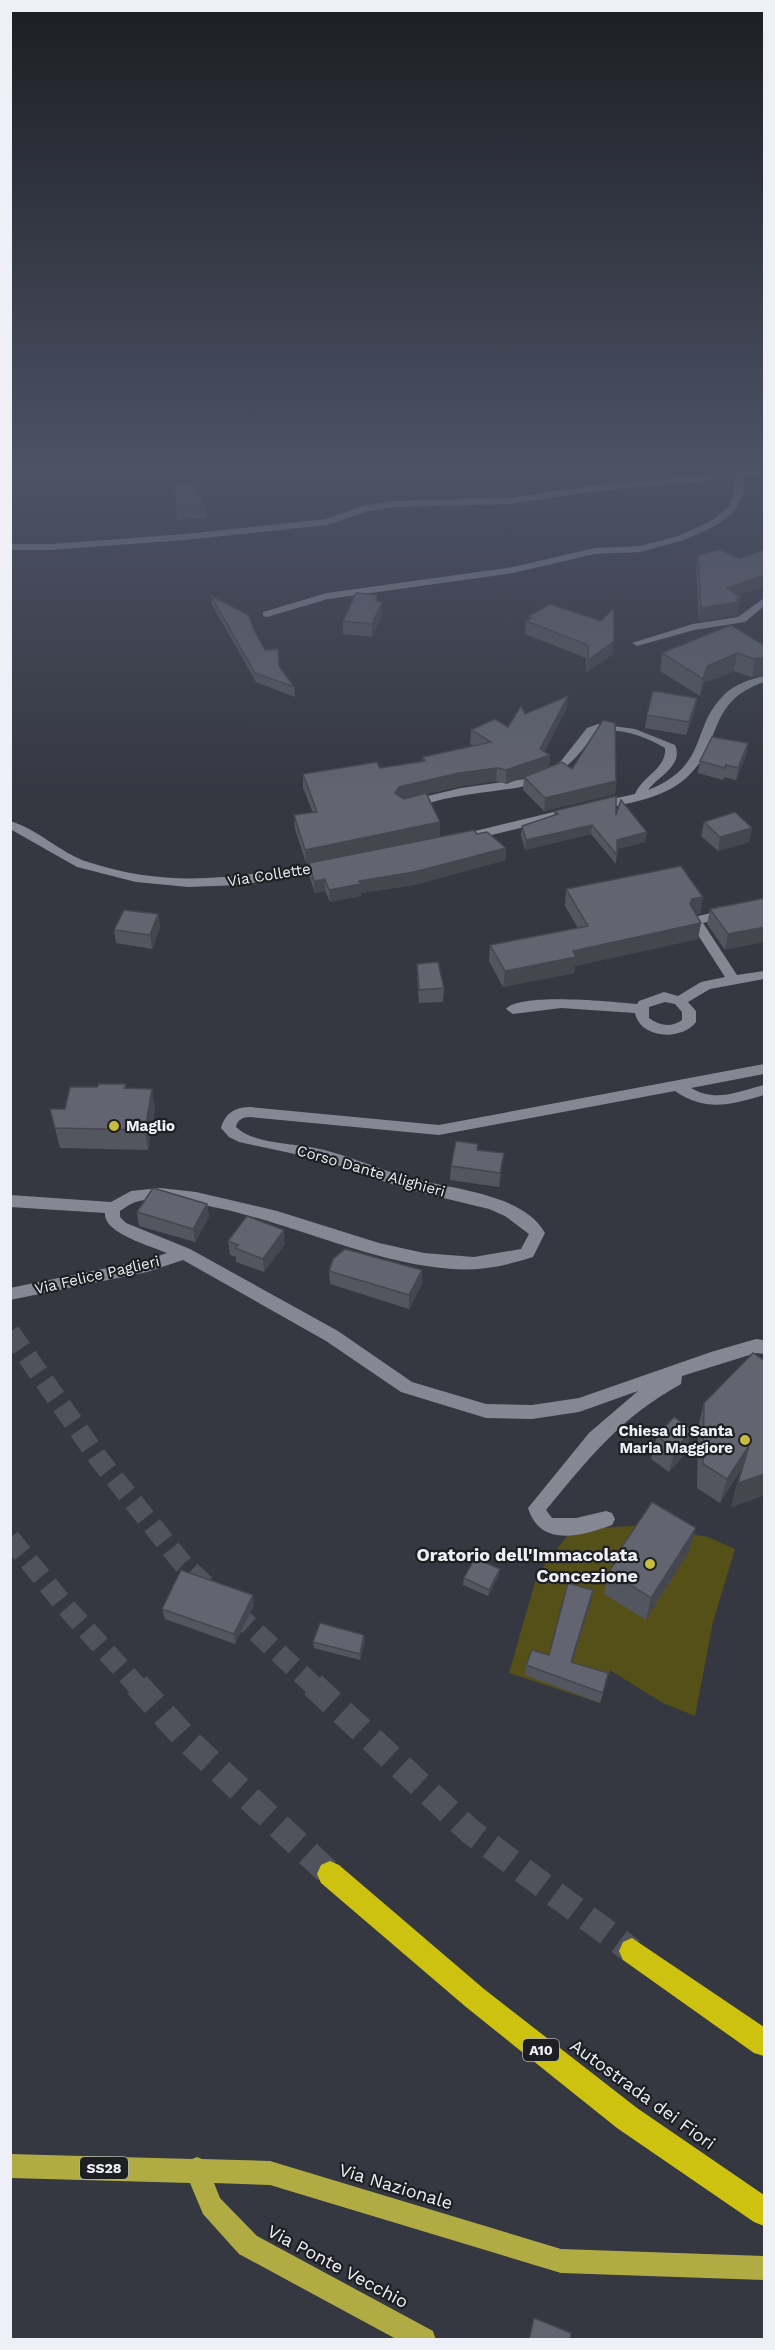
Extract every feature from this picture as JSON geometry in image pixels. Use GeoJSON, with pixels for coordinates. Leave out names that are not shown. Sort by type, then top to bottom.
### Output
{"type":"FeatureCollection","features":[{"type":"Feature","properties":{"kind":"highway","name":"Autostrada dei Fiori"},"geometry":{"type":"LineString","coordinates":[[330,1874],[475,1998],[627,2118],[765,2212]]}},
{"type":"Feature","properties":{"kind":"highway"},"geometry":{"type":"LineString","coordinates":[[632,1951],[765,2043]]}},
{"type":"Feature","properties":{"kind":"main road","name":"Via Nazionale"},"geometry":{"type":"LineString","coordinates":[[10,2166],[197,2169],[270,2173],[561,2261],[765,2268]]}},
{"type":"Feature","properties":{"kind":"main road","name":"Via Ponte Vecchio"},"geometry":{"type":"LineString","coordinates":[[197,2169],[211,2206],[248,2245],[424,2340]]}},
{"type":"Feature","properties":{"kind":"street"},"geometry":{"type":"LineString","coordinates":[[267,614],[327,596],[458,578]]}},
{"type":"Feature","properties":{"kind":"street"},"geometry":{"type":"LineString","coordinates":[[638,644],[693,627],[741,620],[765,601]]}},
{"type":"Feature","properties":{"kind":"street"},"geometry":{"type":"LineString","coordinates":[[452,840],[640,796],[669,786],[683,776],[697,759],[726,698],[743,686],[765,680]]}},
{"type":"Feature","properties":{"kind":"street"},"geometry":{"type":"LineString","coordinates":[[403,806],[459,793],[508,789],[548,775],[560,769],[580,750],[591,730],[600,726],[658,740],[671,747],[670,759],[663,770],[641,789],[640,796]]}},
{"type":"Feature","properties":{"kind":"street","name":"Via Collette"},"geometry":{"type":"LineString","coordinates":[[10,824],[81,864],[109,873],[153,880],[241,881],[343,863]]}},
{"type":"Feature","properties":{"kind":"street"},"geometry":{"type":"LineString","coordinates":[[721,910],[721,914],[695,921],[733,980]]}},
{"type":"Feature","properties":{"kind":"street"},"geometry":{"type":"LineString","coordinates":[[680,1001],[706,985],[765,975]]}},
{"type":"Feature","properties":{"kind":"street"},"geometry":{"type":"LineString","coordinates":[[656,998],[680,1001],[690,1011],[689,1022],[679,1029],[663,1030],[643,1020],[641,1009],[649,1000],[656,998]]}},
{"type":"Feature","properties":{"kind":"street"},"geometry":{"type":"LineString","coordinates":[[513,1009],[561,1003],[641,1009]]}},
{"type":"Feature","properties":{"kind":"street","name":"Corso Dante Alighieri"},"geometry":{"type":"LineString","coordinates":[[112,1208],[119,1199],[140,1194],[198,1196],[274,1216],[373,1247],[442,1262],[498,1263],[527,1253],[537,1233],[527,1220],[481,1201],[407,1184],[324,1155],[239,1138],[228,1128],[230,1119],[241,1112],[250,1112],[439,1130],[765,1069]]}},
{"type":"Feature","properties":{"kind":"street"},"geometry":{"type":"LineString","coordinates":[[677,1085],[696,1099],[717,1103],[765,1090]]}},
{"type":"Feature","properties":{"kind":"street"},"geometry":{"type":"LineString","coordinates":[[10,1201],[112,1208],[112,1219],[122,1227],[183,1253],[332,1336],[407,1387],[486,1411],[532,1412],[579,1405],[711,1359],[756,1346],[765,1347]]}},
{"type":"Feature","properties":{"kind":"street","name":"Via Felice Paglieri"},"geometry":{"type":"LineString","coordinates":[[10,1294],[147,1266],[183,1253]]}},
{"type":"Feature","properties":{"kind":"street"},"geometry":{"type":"LineString","coordinates":[[606,1519],[560,1528],[545,1526],[538,1518],[537,1508],[595,1438],[643,1397],[711,1359]]}},
{"type":"Feature","properties":{"kind":"shaded area"},"geometry":{"type":"Polygon","coordinates":[[[646,1525],[708,1537],[735,1549],[713,1622],[695,1716],[661,1702],[610,1670],[600,1703],[509,1673],[537,1575],[567,1536],[599,1528],[646,1525]]]}},
{"type":"Feature","properties":{"kind":"building"},"geometry":{"type":"Polygon","coordinates":[[[699,578],[757,578],[727,588],[741,597],[736,599],[739,602],[701,608],[699,578]]]}},
{"type":"Feature","properties":{"kind":"building"},"geometry":{"type":"Polygon","coordinates":[[[356,593],[377,595],[376,601],[382,602],[372,624],[343,621],[356,593]]]}},
{"type":"Feature","properties":{"kind":"building"},"geometry":{"type":"Polygon","coordinates":[[[211,596],[249,615],[265,650],[278,649],[279,666],[294,687],[255,673],[211,596]]]}},
{"type":"Feature","properties":{"kind":"building"},"geometry":{"type":"Polygon","coordinates":[[[550,604],[601,621],[614,608],[614,641],[588,660],[588,645],[526,621],[532,618],[529,616],[550,604]]]}},
{"type":"Feature","properties":{"kind":"building"},"geometry":{"type":"Polygon","coordinates":[[[731,625],[765,646],[765,657],[755,659],[737,653],[707,666],[703,679],[662,653],[731,625]]]}},
{"type":"Feature","properties":{"kind":"building"},"geometry":{"type":"Polygon","coordinates":[[[653,691],[697,698],[689,722],[647,715],[653,691]]]}},
{"type":"Feature","properties":{"kind":"building"},"geometry":{"type":"Polygon","coordinates":[[[568,696],[540,749],[550,755],[506,770],[497,768],[459,773],[399,787],[395,793],[404,799],[426,793],[440,822],[305,850],[294,815],[317,812],[303,774],[377,762],[380,768],[425,761],[423,757],[491,742],[471,730],[495,719],[508,727],[521,706],[525,714],[568,696]]]}},
{"type":"Feature","properties":{"kind":"building"},"geometry":{"type":"Polygon","coordinates":[[[603,720],[615,723],[616,781],[545,798],[524,777],[562,762],[572,769],[603,720]]]}},
{"type":"Feature","properties":{"kind":"building"},"geometry":{"type":"Polygon","coordinates":[[[712,737],[748,743],[738,768],[726,765],[725,768],[700,761],[712,737]]]}},
{"type":"Feature","properties":{"kind":"building"},"geometry":{"type":"Polygon","coordinates":[[[616,796],[616,815],[621,800],[647,832],[617,840],[617,855],[592,825],[526,840],[522,826],[558,814],[554,811],[616,796]]]}},
{"type":"Feature","properties":{"kind":"building"},"geometry":{"type":"Polygon","coordinates":[[[735,812],[752,828],[720,837],[704,822],[735,812]]]}},
{"type":"Feature","properties":{"kind":"building"},"geometry":{"type":"Polygon","coordinates":[[[474,830],[477,834],[487,832],[506,848],[414,872],[359,881],[361,884],[329,890],[325,879],[314,881],[309,863],[474,830]]]}},
{"type":"Feature","properties":{"kind":"building"},"geometry":{"type":"Polygon","coordinates":[[[681,866],[703,897],[692,899],[690,904],[701,923],[573,951],[576,957],[505,971],[490,945],[588,926],[566,889],[681,866]]]}},
{"type":"Feature","properties":{"kind":"building"},"geometry":{"type":"Polygon","coordinates":[[[765,898],[765,927],[728,934],[710,909],[765,898]]]}},
{"type":"Feature","properties":{"kind":"building"},"geometry":{"type":"Polygon","coordinates":[[[124,910],[158,914],[150,935],[114,930],[124,910]]]}},
{"type":"Feature","properties":{"kind":"building"},"geometry":{"type":"Polygon","coordinates":[[[438,962],[444,988],[419,990],[417,964],[438,962]]]}},
{"type":"Feature","properties":{"kind":"building"},"geometry":{"type":"Polygon","coordinates":[[[99,1084],[126,1084],[124,1088],[152,1089],[145,1130],[55,1128],[50,1109],[65,1109],[70,1087],[97,1087],[99,1084]]]}},
{"type":"Feature","properties":{"kind":"building"},"geometry":{"type":"Polygon","coordinates":[[[456,1141],[478,1144],[477,1150],[504,1153],[500,1173],[451,1166],[456,1141]]]}},
{"type":"Feature","properties":{"kind":"building"},"geometry":{"type":"Polygon","coordinates":[[[153,1188],[207,1204],[193,1229],[137,1212],[153,1188]]]}},
{"type":"Feature","properties":{"kind":"building"},"geometry":{"type":"Polygon","coordinates":[[[247,1216],[284,1230],[263,1259],[235,1248],[238,1245],[228,1241],[247,1216]]]}},
{"type":"Feature","properties":{"kind":"building"},"geometry":{"type":"Polygon","coordinates":[[[345,1249],[422,1270],[409,1295],[329,1271],[333,1259],[345,1249]]]}},
{"type":"Feature","properties":{"kind":"building"},"geometry":{"type":"Polygon","coordinates":[[[753,1353],[765,1361],[765,1474],[738,1483],[749,1446],[727,1479],[703,1464],[704,1403],[753,1353]]]}},
{"type":"Feature","properties":{"kind":"building"},"geometry":{"type":"Polygon","coordinates":[[[674,1417],[692,1430],[675,1449],[657,1436],[674,1417]]]}},
{"type":"Feature","properties":{"kind":"building","name":"Oratorio dell'Immacolata Concezione"},"geometry":{"type":"Polygon","coordinates":[[[652,1502],[696,1528],[651,1598],[609,1572],[622,1552],[619,1551],[652,1502]]]}},
{"type":"Feature","properties":{"kind":"building"},"geometry":{"type":"Polygon","coordinates":[[[475,1558],[500,1569],[489,1590],[464,1578],[475,1558]]]}},
{"type":"Feature","properties":{"kind":"building"},"geometry":{"type":"Polygon","coordinates":[[[181,1570],[253,1595],[234,1634],[162,1609],[181,1570]]]}},
{"type":"Feature","properties":{"kind":"building"},"geometry":{"type":"Polygon","coordinates":[[[568,1583],[593,1590],[571,1662],[608,1673],[603,1693],[526,1665],[532,1650],[549,1655],[568,1583]]]}},
{"type":"Feature","properties":{"kind":"building"},"geometry":{"type":"Polygon","coordinates":[[[320,1623],[364,1635],[360,1654],[313,1642],[320,1623]]]}},
{"type":"Feature","properties":{"kind":"building"},"geometry":{"type":"Polygon","coordinates":[[[534,2318],[571,2333],[570,2340],[529,2340],[534,2318]]]}},
{"type":"Feature","properties":{"kind":"tunnel"},"geometry":{"type":"LineString","coordinates":[[10,1332],[99,1459],[183,1564],[315,1687]]}},
{"type":"Feature","properties":{"kind":"tunnel"},"geometry":{"type":"LineString","coordinates":[[10,1538],[65,1606],[138,1687]]}},
{"type":"Feature","properties":{"kind":"tunnel"},"geometry":{"type":"LineString","coordinates":[[137,1685],[187,1740],[330,1874]]}},
{"type":"Feature","properties":{"kind":"tunnel"},"geometry":{"type":"LineString","coordinates":[[313,1685],[471,1832],[632,1951]]}},
{"type":"Feature","properties":{"kind":"place","name":"Maglio"},"geometry":{"type":"Point","coordinates":[114,1126]}},
{"type":"Feature","properties":{"kind":"place","name":"Chiesa di Santa Maria Maggiore"},"geometry":{"type":"Point","coordinates":[745,1440]}},
{"type":"Feature","properties":{"kind":"place","name":"Oratorio dell'Immacolata Concezione"},"geometry":{"type":"Point","coordinates":[650,1564]}}]}
